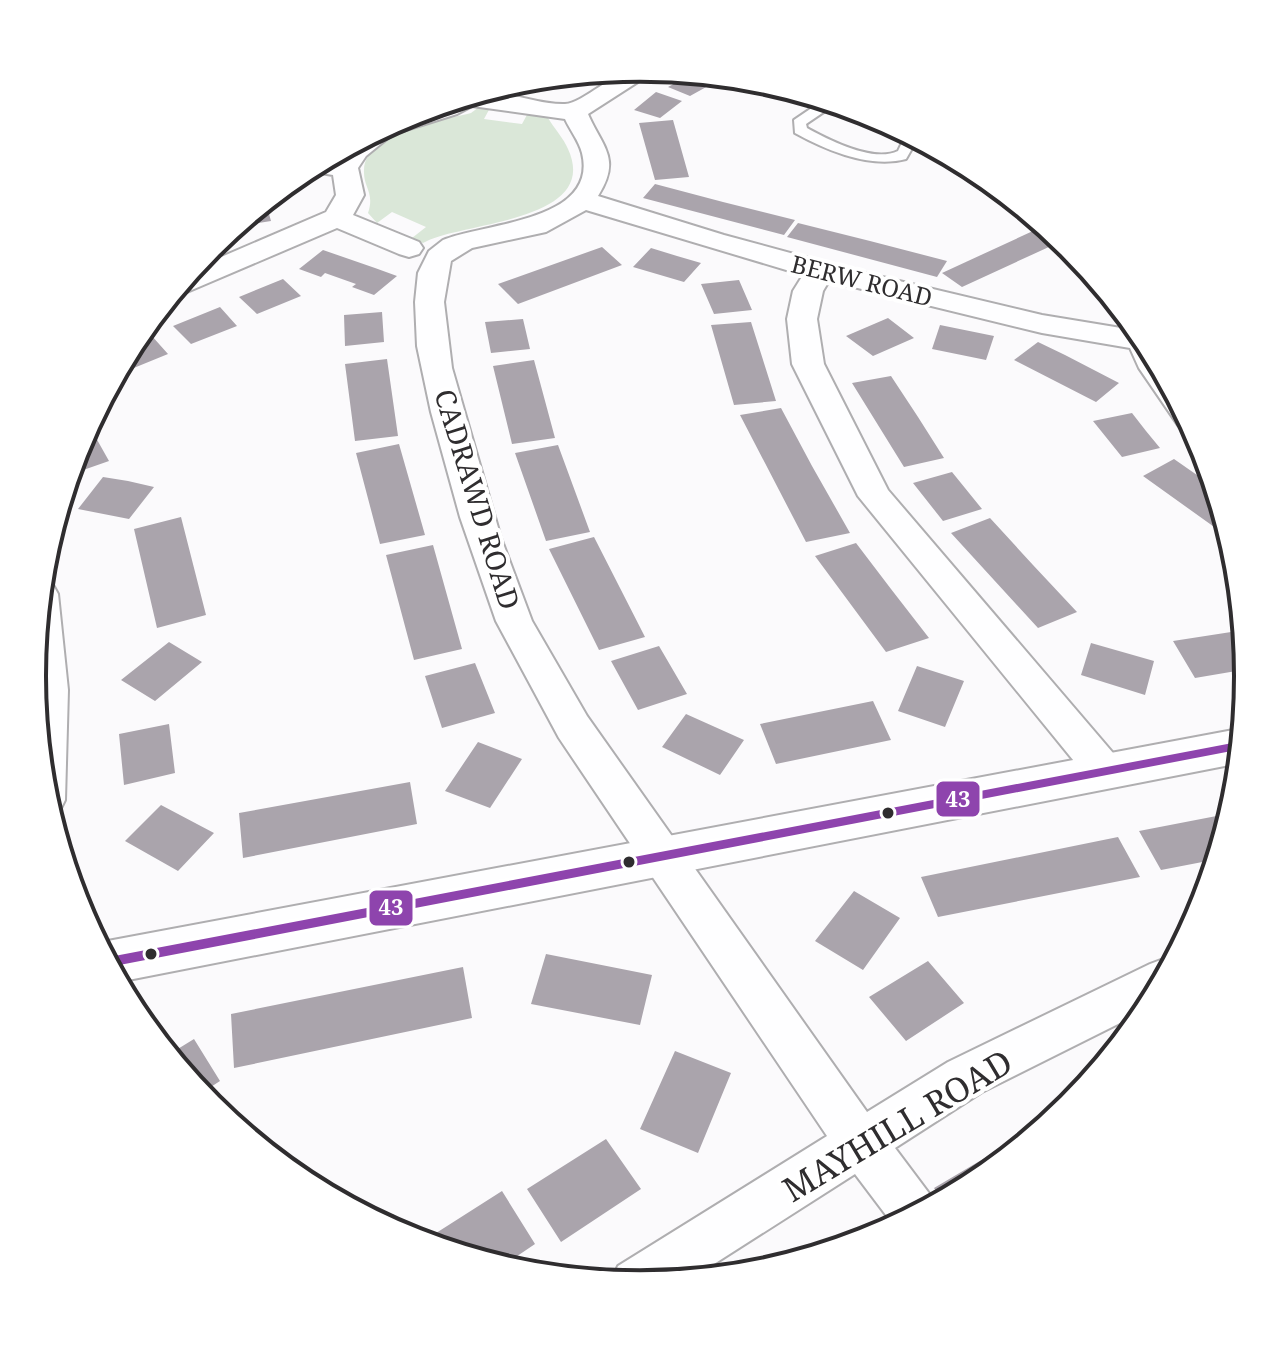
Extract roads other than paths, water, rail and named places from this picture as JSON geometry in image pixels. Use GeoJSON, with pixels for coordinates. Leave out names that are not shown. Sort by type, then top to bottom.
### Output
{"type":"FeatureCollection","features":[{"type":"Feature","properties":{"kind":"street"},"geometry":{"type":"LineString","coordinates":[[493,101],[575,113],[622,82]]}},
{"type":"Feature","properties":{"kind":"street"},"geometry":{"type":"LineString","coordinates":[[575,113],[596,155],[595,180],[581,199]]}},
{"type":"Feature","properties":{"kind":"street"},"geometry":{"type":"LineString","coordinates":[[202,275],[337,218],[350,195],[345,168],[353,156]]}},
{"type":"Feature","properties":{"kind":"street"},"geometry":{"type":"LineString","coordinates":[[334,167],[345,168]]}},
{"type":"Feature","properties":{"kind":"street","name":"CADRAWD ROAD"},"geometry":{"type":"LineString","coordinates":[[581,199],[541,225],[476,239],[446,250],[433,268],[429,314],[447,413],[488,550],[514,621],[570,722],[861,1145],[910,1206]]}},
{"type":"Feature","properties":{"kind":"street","name":"BERW ROAD"},"geometry":{"type":"LineString","coordinates":[[581,199],[644,221],[820,271],[967,306],[1124,330]]}},
{"type":"Feature","properties":{"kind":"street"},"geometry":{"type":"LineString","coordinates":[[337,218],[409,248]]}},
{"type":"Feature","properties":{"kind":"street"},"geometry":{"type":"LineString","coordinates":[[820,271],[808,291],[802,319],[808,364],[875,496],[1105,771]]}},
{"type":"Feature","properties":{"kind":"street"},"geometry":{"type":"LineString","coordinates":[[46,662],[48,723]]}},
{"type":"Feature","properties":{"kind":"street"},"geometry":{"type":"LineString","coordinates":[[119,960],[1231,747]]}},
{"type":"Feature","properties":{"kind":"street","name":"MAYHILL ROAD"},"geometry":{"type":"LineString","coordinates":[[659,1270],[965,1077],[1146,988]]}},
{"type":"Feature","properties":{"kind":"lane"},"geometry":{"type":"LineString","coordinates":[[819,109],[799,123],[800,130],[881,160],[900,157],[908,146]]}}]}
